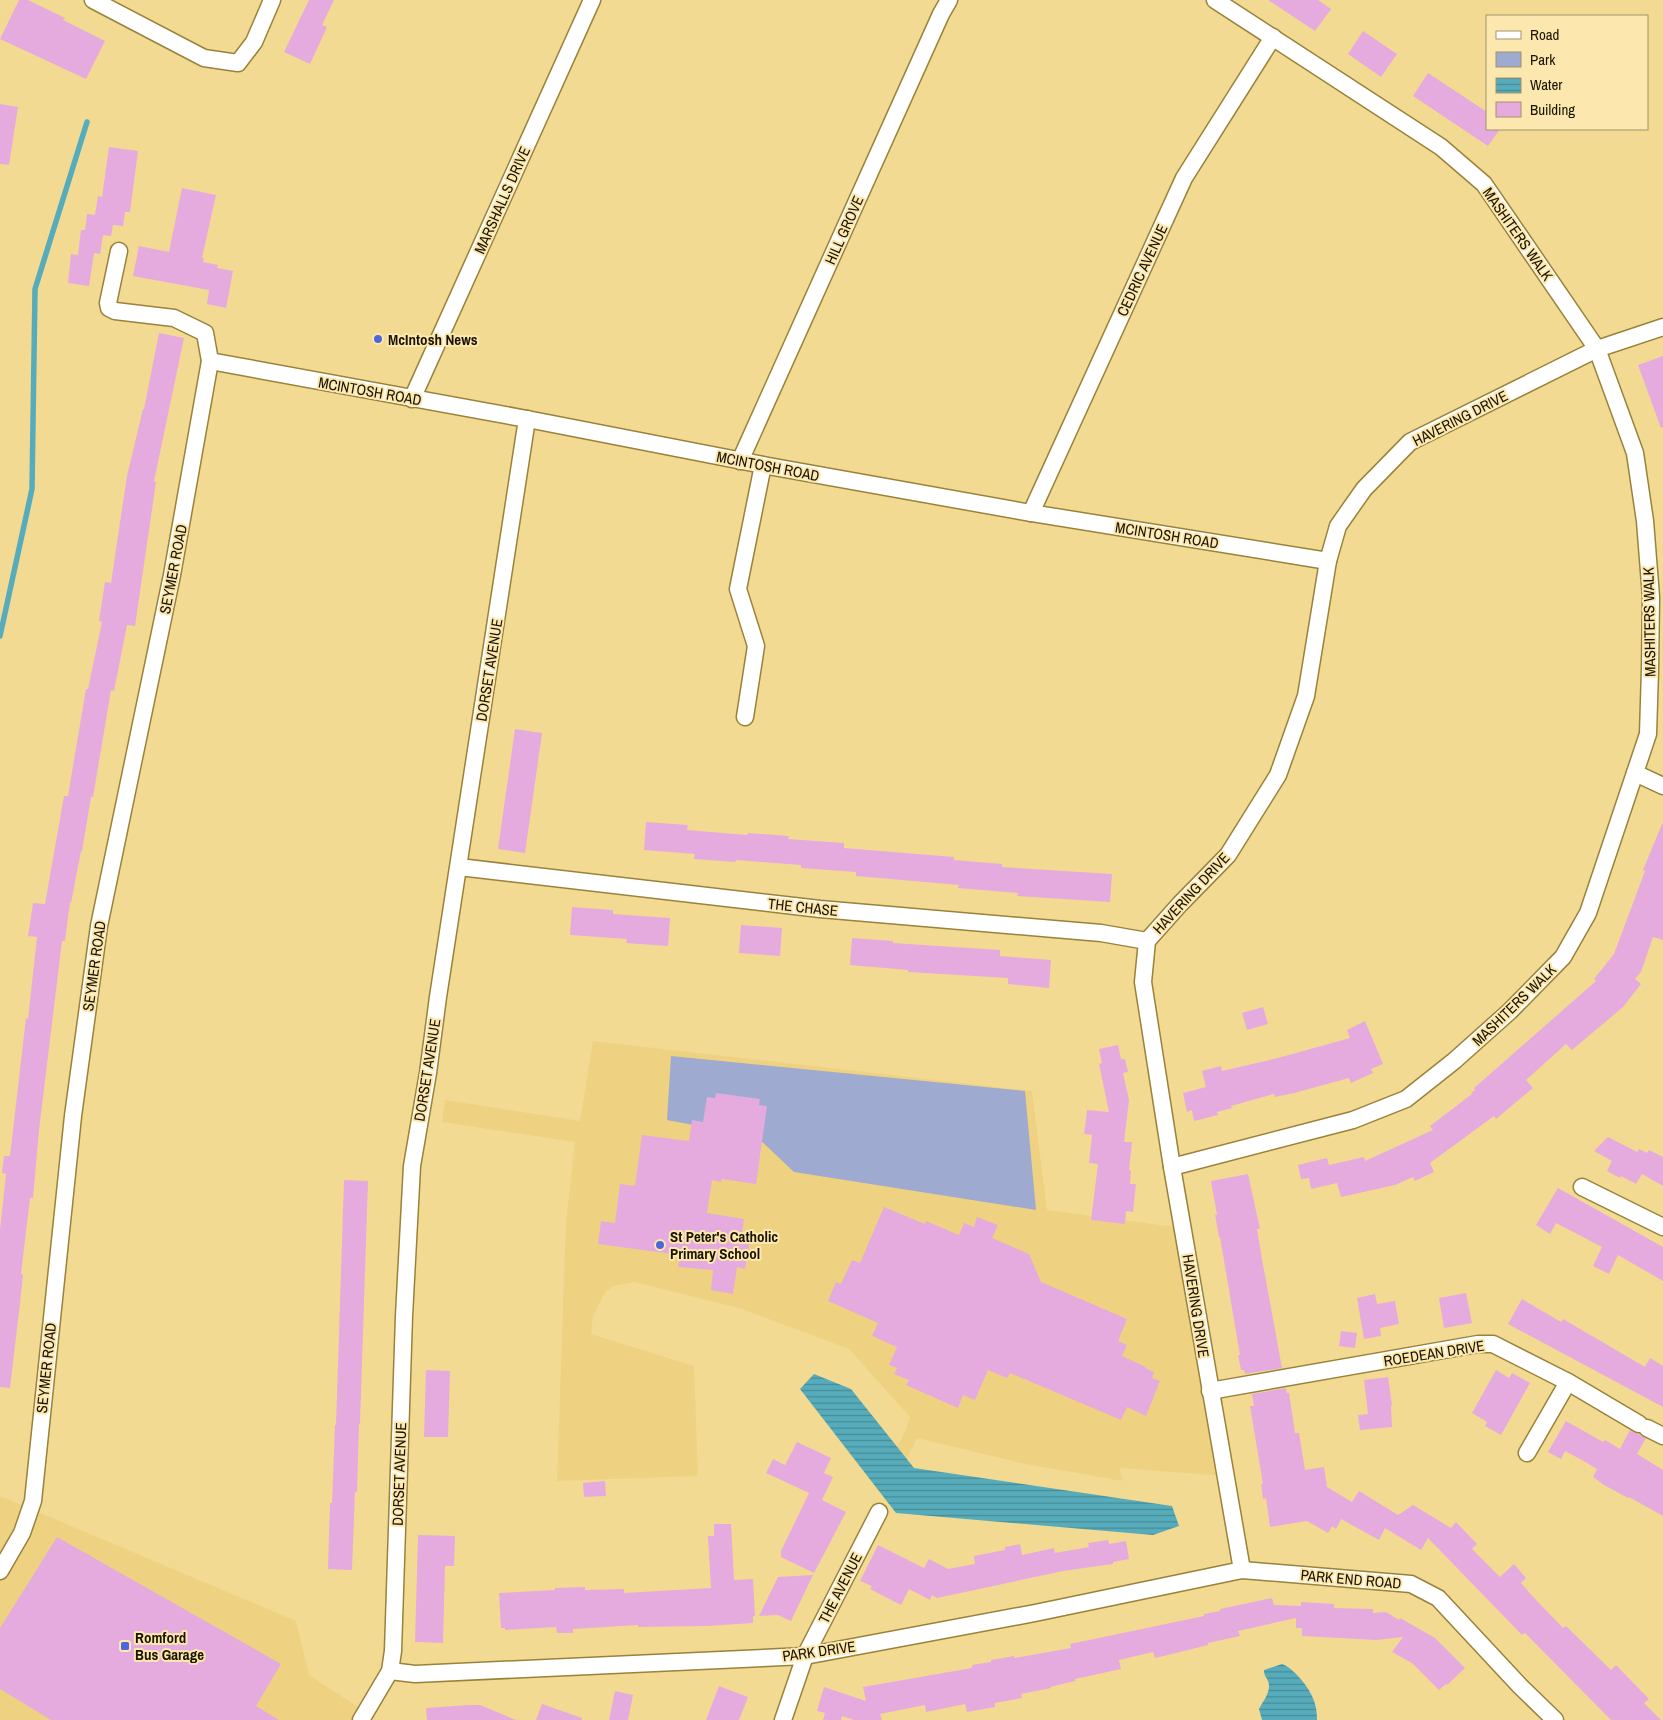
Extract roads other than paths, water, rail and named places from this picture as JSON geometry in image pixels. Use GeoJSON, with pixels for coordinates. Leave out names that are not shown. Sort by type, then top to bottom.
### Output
{"type":"FeatureCollection","features":[{"type":"Feature","properties":{"kind":"street"},"geometry":{"type":"LineString","coordinates":[[93,0],[204,58],[238,63],[254,42],[272,0]]}},
{"type":"Feature","properties":{"kind":"street","name":"MARSHALLS DRIVE"},"geometry":{"type":"LineString","coordinates":[[412,399],[592,0]]}},
{"type":"Feature","properties":{"kind":"street","name":"HILL GROVE"},"geometry":{"type":"LineString","coordinates":[[740,461],[941,14],[949,0]]}},
{"type":"Feature","properties":{"kind":"street","name":"MASHITERS WALK"},"geometry":{"type":"LineString","coordinates":[[1172,1167],[1354,1120],[1406,1098],[1454,1061],[1510,1012],[1563,957],[1588,913],[1648,734],[1652,597],[1645,521],[1635,453],[1597,349],[1484,184],[1441,147],[1215,0]]}},
{"type":"Feature","properties":{"kind":"street","name":"CEDRIC AVENUE"},"geometry":{"type":"LineString","coordinates":[[1031,512],[1184,178],[1273,37]]}},
{"type":"Feature","properties":{"kind":"street","name":"SEYMER ROAD"},"geometry":{"type":"LineString","coordinates":[[0,1571],[22,1533],[32,1501],[73,1116],[99,926],[172,575],[210,362],[205,333],[174,318],[115,311],[109,308],[108,303],[119,251]]}},
{"type":"Feature","properties":{"kind":"street","name":"HAVERING DRIVE"},"geometry":{"type":"LineString","coordinates":[[1242,1570],[1142,982],[1147,942],[1180,904],[1228,855],[1278,775],[1306,696],[1328,560],[1338,526],[1364,489],[1410,442],[1597,349],[1663,327]]}},
{"type":"Feature","properties":{"kind":"street","name":"MCINTOSH ROAD"},"geometry":{"type":"LineString","coordinates":[[210,362],[527,419],[740,461],[1031,512],[1328,560]]}},
{"type":"Feature","properties":{"kind":"street","name":"DORSET AVENUE"},"geometry":{"type":"LineString","coordinates":[[361,1720],[390,1671],[393,1652],[404,1316],[412,1166],[428,1073],[438,996],[527,419]]}},
{"type":"Feature","properties":{"kind":"street"},"geometry":{"type":"LineString","coordinates":[[745,717],[756,646],[738,589],[763,465]]}},
{"type":"Feature","properties":{"kind":"street"},"geometry":{"type":"LineString","coordinates":[[1635,773],[1663,786]]}},
{"type":"Feature","properties":{"kind":"street","name":"THE CHASE"},"geometry":{"type":"LineString","coordinates":[[459,867],[820,909],[1101,933],[1147,942]]}},
{"type":"Feature","properties":{"kind":"street"},"geometry":{"type":"LineString","coordinates":[[1582,1188],[1663,1227]]}},
{"type":"Feature","properties":{"kind":"street","name":"ROEDEAN DRIVE"},"geometry":{"type":"LineString","coordinates":[[1210,1390],[1478,1344],[1493,1344],[1568,1382],[1663,1436]]}},
{"type":"Feature","properties":{"kind":"street"},"geometry":{"type":"LineString","coordinates":[[1527,1453],[1568,1382]]}},
{"type":"Feature","properties":{"kind":"street","name":"THE AVENUE"},"geometry":{"type":"LineString","coordinates":[[783,1720],[805,1656],[879,1512]]}},
{"type":"Feature","properties":{"kind":"street","name":"PARK DRIVE"},"geometry":{"type":"LineString","coordinates":[[390,1671],[415,1674],[805,1656],[1045,1611],[1242,1570]]}},
{"type":"Feature","properties":{"kind":"street","name":"PARK END ROAD"},"geometry":{"type":"LineString","coordinates":[[1242,1570],[1412,1584],[1438,1598],[1520,1686],[1555,1720]]}},
{"type":"Feature","properties":{"kind":"water"},"geometry":{"type":"Polygon","coordinates":[[[814,1374],[851,1389],[914,1468],[1172,1506],[1179,1526],[1153,1535],[896,1513],[800,1389],[814,1374]]]}},
{"type":"Feature","properties":{"kind":"water"},"geometry":{"type":"Polygon","coordinates":[[[1282,1664],[1295,1673],[1310,1692],[1315,1705],[1317,1720],[1262,1720],[1259,1709],[1269,1688],[1264,1670],[1282,1664]]]}},
{"type":"Feature","properties":{"kind":"waterway"},"geometry":{"type":"LineString","coordinates":[[0,636],[32,489],[35,289],[87,122]]}},
{"type":"Feature","properties":{"kind":"place","name":"McIntosh News"},"geometry":{"type":"Point","coordinates":[378,339]}},
{"type":"Feature","properties":{"kind":"place","name":"St Peter's Catholic Primary School"},"geometry":{"type":"Point","coordinates":[660,1245]}},
{"type":"Feature","properties":{"kind":"place","name":"Romford Bus Garage"},"geometry":{"type":"Point","coordinates":[125,1646]}}]}
